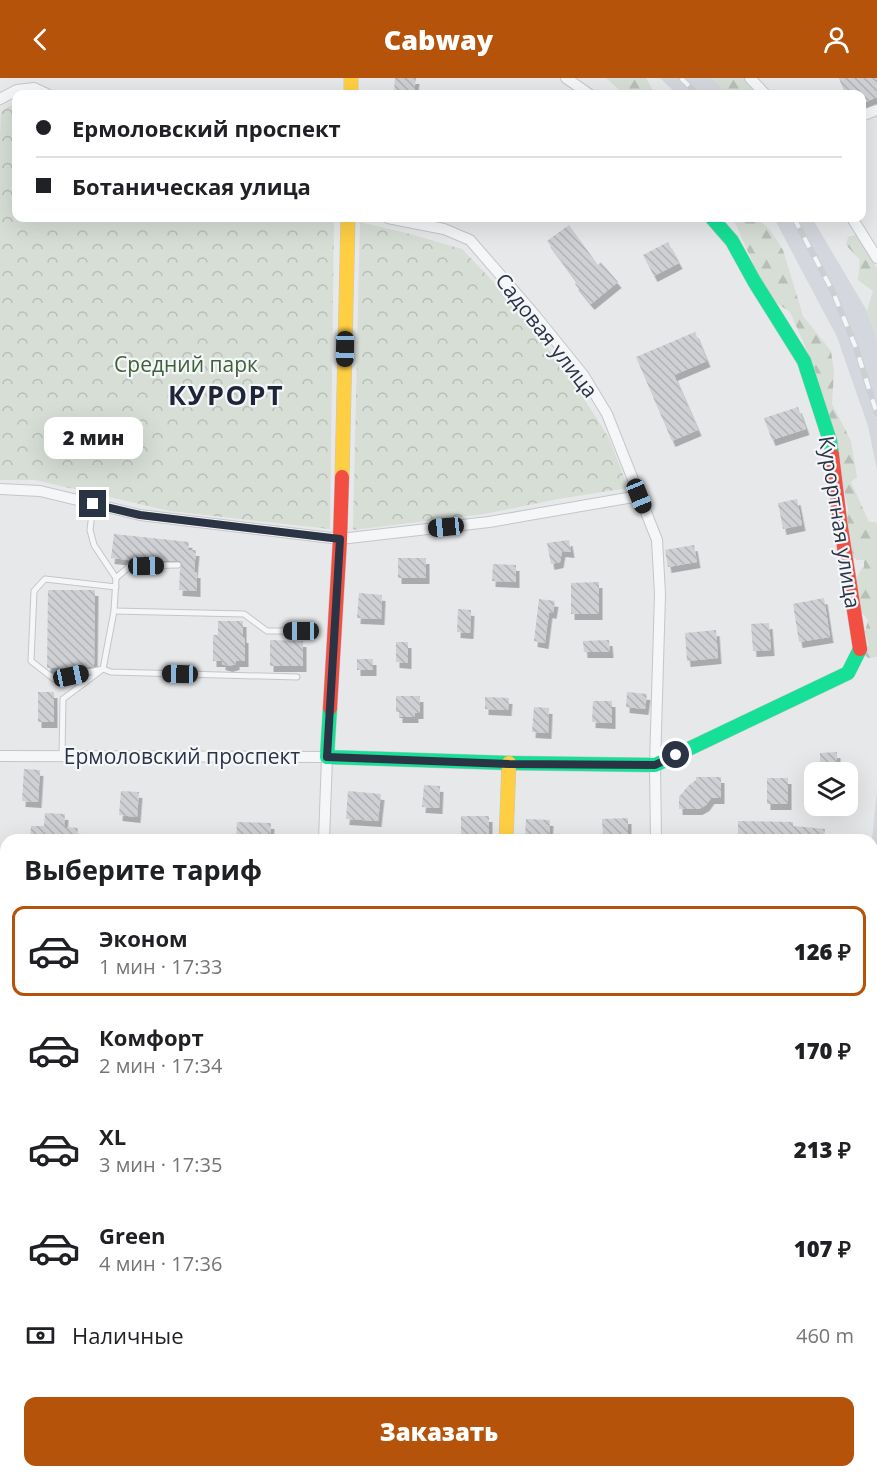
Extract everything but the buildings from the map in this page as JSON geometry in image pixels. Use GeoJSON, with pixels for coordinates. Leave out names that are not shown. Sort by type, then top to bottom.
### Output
{"type":"FeatureCollection","features":[{"type":"Feature","properties":{"kind":"street"},"geometry":{"type":"LineString","coordinates":[[566,78],[583,90]]}},
{"type":"Feature","properties":{"kind":"street"},"geometry":{"type":"LineString","coordinates":[[750,78],[761,90]]}},
{"type":"Feature","properties":{"kind":"street"},"geometry":{"type":"LineString","coordinates":[[17,90],[34,88],[38,90]]}},
{"type":"Feature","properties":{"kind":"street"},"geometry":{"type":"LineString","coordinates":[[324,834],[340,539],[348,222]]}},
{"type":"Feature","properties":{"kind":"street","name":"Садовая улица"},"geometry":{"type":"LineString","coordinates":[[408,222],[444,229],[470,240],[584,376],[607,414],[657,540],[660,583],[655,765],[656,834]]}},
{"type":"Feature","properties":{"kind":"street","name":"Курортная улица"},"geometry":{"type":"LineString","coordinates":[[715,222],[732,241],[804,361],[830,441],[860,649],[848,673]]}},
{"type":"Feature","properties":{"kind":"street"},"geometry":{"type":"LineString","coordinates":[[854,222],[877,258]]}},
{"type":"Feature","properties":{"kind":"street"},"geometry":{"type":"LineString","coordinates":[[0,489],[40,491],[140,515],[340,539],[489,522],[639,496]]}},
{"type":"Feature","properties":{"kind":"street","name":"Ермоловский проспект"},"geometry":{"type":"LineString","coordinates":[[0,756],[327,757],[509,764],[655,765],[848,673]]}},
{"type":"Feature","properties":{"kind":"street"},"geometry":{"type":"LineString","coordinates":[[506,834],[509,764]]}},
{"type":"Feature","properties":{"kind":"lane"},"geometry":{"type":"LineString","coordinates":[[62,756],[63,699],[103,669],[114,611],[116,578],[94,545],[90,530],[93,504]]}},
{"type":"Feature","properties":{"kind":"lane"},"geometry":{"type":"LineString","coordinates":[[116,578],[130,566],[178,565]]}},
{"type":"Feature","properties":{"kind":"lane"},"geometry":{"type":"LineString","coordinates":[[116,587],[45,579],[34,591],[31,661],[54,679],[103,669],[111,672],[297,677]]}},
{"type":"Feature","properties":{"kind":"lane"},"geometry":{"type":"LineString","coordinates":[[114,611],[244,614],[267,631],[301,631]]}},
{"type":"Feature","properties":{"kind":"shaded area"},"geometry":{"type":"Polygon","coordinates":[[[660,78],[713,78],[723,90],[673,90],[660,78]]]}},
{"type":"Feature","properties":{"kind":"shaded area"},"geometry":{"type":"Polygon","coordinates":[[[776,222],[814,222],[867,311],[877,339],[877,470],[868,426],[837,337],[776,222]]]}},
{"type":"Feature","properties":{"kind":"shaded area"},"geometry":{"type":"Polygon","coordinates":[[[877,790],[877,834],[873,834],[877,790]]]}},
{"type":"Feature","properties":{"kind":"green space"},"geometry":{"type":"Polygon","coordinates":[[[606,78],[646,78],[653,90],[620,90],[606,78]]]}},
{"type":"Feature","properties":{"kind":"green space"},"geometry":{"type":"Polygon","coordinates":[[[713,78],[748,78],[759,90],[723,90],[713,78]]]}},
{"type":"Feature","properties":{"kind":"green space","name":"Средний парк"},"geometry":{"type":"Polygon","coordinates":[[[12,105],[12,222],[334,222],[330,529],[170,511],[35,480],[0,480],[1,112],[12,105]]]}},
{"type":"Feature","properties":{"kind":"green space"},"geometry":{"type":"Polygon","coordinates":[[[360,222],[462,249],[509,298],[570,377],[609,438],[628,488],[484,514],[353,530],[360,222]]]}},
{"type":"Feature","properties":{"kind":"green space"},"geometry":{"type":"Polygon","coordinates":[[[735,222],[761,222],[770,230],[783,250],[803,316],[831,351],[834,372],[832,404],[851,441],[857,477],[851,482],[869,522],[875,522],[877,525],[877,657],[868,658],[864,654],[863,649],[869,646],[865,632],[868,620],[862,613],[854,584],[864,567],[864,560],[857,560],[848,552],[845,525],[848,509],[838,462],[838,447],[813,364],[790,312],[768,297],[735,222]]]}},
{"type":"Feature","properties":{"kind":"green space"},"geometry":{"type":"Polygon","coordinates":[[[855,235],[867,248],[877,269],[877,339],[867,311],[873,291],[858,280],[860,260],[846,245],[848,237],[855,235]]]}},
{"type":"Feature","properties":{"kind":"railway"},"geometry":{"type":"LineString","coordinates":[[681,78],[693,90]]}},
{"type":"Feature","properties":{"kind":"railway"},"geometry":{"type":"LineString","coordinates":[[796,222],[833,292],[856,348],[877,414]]}},
{"type":"Feature","properties":{"kind":"traffic: fast"},"geometry":{"type":"LineString","coordinates":[[715,222],[732,241],[804,361],[830,441],[832,455]]}},
{"type":"Feature","properties":{"kind":"traffic: fast"},"geometry":{"type":"LineString","coordinates":[[330,708],[327,757],[655,765],[848,673],[860,649]]}},
{"type":"Feature","properties":{"kind":"traffic: slow"},"geometry":{"type":"LineString","coordinates":[[351,78],[351,90]]}},
{"type":"Feature","properties":{"kind":"traffic: slow"},"geometry":{"type":"LineString","coordinates":[[342,477],[348,222]]}},
{"type":"Feature","properties":{"kind":"traffic: slow"},"geometry":{"type":"LineString","coordinates":[[506,834],[509,763]]}},
{"type":"Feature","properties":{"kind":"traffic: jam"},"geometry":{"type":"LineString","coordinates":[[832,455],[860,649]]}},
{"type":"Feature","properties":{"kind":"traffic: jam"},"geometry":{"type":"LineString","coordinates":[[330,708],[342,477]]}},
{"type":"Feature","properties":{"kind":"district","name":"КУРОРТ"},"geometry":{"type":"Point","coordinates":[226,394]}},
{"type":"Feature","properties":{"kind":"route"},"geometry":{"type":"LineString","coordinates":[[93,504],[140,515],[340,539],[327,757],[509,764],[655,765],[676,755]]}}]}
